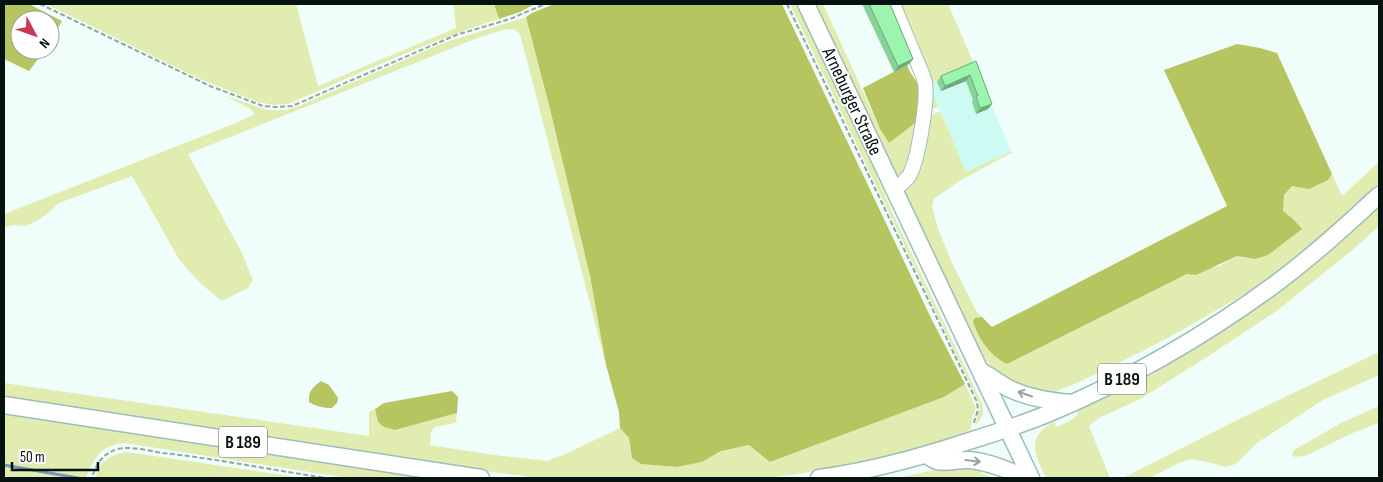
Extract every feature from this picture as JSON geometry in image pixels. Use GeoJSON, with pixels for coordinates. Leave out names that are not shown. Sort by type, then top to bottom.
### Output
{"type":"FeatureCollection","features":[{"type":"Feature","properties":{"kind":"main road","name":"Arneburger Straße"},"geometry":{"type":"LineString","coordinates":[[806,4],[1031,478]]}},
{"type":"Feature","properties":{"kind":"main road","name":"B 189"},"geometry":{"type":"LineString","coordinates":[[819,478],[873,468],[926,455],[1045,415],[1073,403],[1157,360],[1254,299],[1311,256],[1379,195]]}},
{"type":"Feature","properties":{"kind":"main road"},"geometry":{"type":"LineString","coordinates":[[981,371],[1008,388],[1024,394],[1052,401],[1073,403]]}},
{"type":"Feature","properties":{"kind":"main road","name":"B 189"},"geometry":{"type":"LineString","coordinates":[[4,405],[481,478]]}},
{"type":"Feature","properties":{"kind":"main road"},"geometry":{"type":"LineString","coordinates":[[926,455],[936,461],[944,462],[967,460],[983,462],[1026,478]]}},
{"type":"Feature","properties":{"kind":"lane"},"geometry":{"type":"LineString","coordinates":[[893,4],[925,82],[917,156],[909,176],[896,194]]}},
{"type":"Feature","properties":{"kind":"path"},"geometry":{"type":"LineString","coordinates":[[40,4],[210,86],[250,102],[276,107],[292,106],[456,35],[510,19],[545,4]]}},
{"type":"Feature","properties":{"kind":"path"},"geometry":{"type":"LineString","coordinates":[[787,4],[976,402],[978,410],[973,424]]}},
{"type":"Feature","properties":{"kind":"path"},"geometry":{"type":"LineString","coordinates":[[93,475],[100,459],[109,452],[127,448],[177,454],[326,478]]}},
{"type":"Feature","properties":{"kind":"shaded area"},"geometry":{"type":"Polygon","coordinates":[[[975,66],[1011,151],[966,173],[929,85],[975,66]]]}},
{"type":"Feature","properties":{"kind":"green space"},"geometry":{"type":"Polygon","coordinates":[[[4,4],[29,4],[41,10],[10,10],[10,60],[37,60],[29,71],[4,59],[4,4]]]}},
{"type":"Feature","properties":{"kind":"green space"},"geometry":{"type":"Polygon","coordinates":[[[46,4],[296,4],[318,86],[456,28],[453,4],[494,4],[499,19],[419,48],[288,104],[274,105],[257,102],[200,79],[46,4]]]}},
{"type":"Feature","properties":{"kind":"green space"},"geometry":{"type":"Polygon","coordinates":[[[494,4],[535,4],[520,12],[499,19],[494,4]]]}},
{"type":"Feature","properties":{"kind":"green space"},"geometry":{"type":"Polygon","coordinates":[[[554,4],[782,4],[931,318],[965,384],[944,397],[770,462],[749,445],[721,451],[702,462],[677,467],[641,464],[632,458],[629,438],[620,428],[619,412],[606,365],[590,276],[526,17],[554,4]]]}},
{"type":"Feature","properties":{"kind":"green space"},"geometry":{"type":"Polygon","coordinates":[[[790,4],[799,4],[857,129],[892,212],[982,404],[982,415],[976,425],[980,408],[979,403],[790,4]]]}},
{"type":"Feature","properties":{"kind":"green space"},"geometry":{"type":"Polygon","coordinates":[[[814,4],[823,4],[880,129],[889,143],[919,120],[917,141],[902,177],[896,175],[814,4]]]}},
{"type":"Feature","properties":{"kind":"green space"},"geometry":{"type":"Polygon","coordinates":[[[898,4],[948,4],[975,66],[930,85],[938,107],[930,109],[898,4]]]}},
{"type":"Feature","properties":{"kind":"green space"},"geometry":{"type":"Polygon","coordinates":[[[526,17],[590,276],[606,365],[520,34],[514,29],[502,30],[480,37],[188,154],[241,251],[253,280],[248,288],[222,301],[201,284],[180,261],[132,176],[59,203],[35,222],[25,226],[13,225],[4,228],[4,214],[255,114],[249,108],[225,96],[268,110],[286,110],[443,43],[526,17]]]}},
{"type":"Feature","properties":{"kind":"green space"},"geometry":{"type":"Polygon","coordinates":[[[1237,44],[1277,53],[1332,174],[1328,180],[1309,189],[1292,186],[1284,195],[1283,211],[1302,229],[1268,255],[1255,259],[1237,256],[1196,275],[1187,274],[1007,364],[1001,361],[986,346],[978,334],[973,321],[975,318],[982,317],[992,327],[1227,206],[1164,70],[1237,44]]]}},
{"type":"Feature","properties":{"kind":"green space"},"geometry":{"type":"Polygon","coordinates":[[[907,65],[920,87],[919,120],[889,143],[880,129],[863,88],[907,65]]]}},
{"type":"Feature","properties":{"kind":"green space"},"geometry":{"type":"Polygon","coordinates":[[[940,111],[966,172],[1011,151],[1013,152],[961,180],[934,199],[932,206],[938,229],[953,265],[976,311],[982,317],[975,318],[1007,364],[1187,274],[1219,266],[1237,256],[1246,258],[1268,255],[1280,245],[1292,218],[1283,211],[1284,195],[1292,186],[1328,180],[1332,174],[1342,196],[1379,162],[1379,185],[1307,250],[1255,288],[1145,350],[1077,383],[1054,392],[1037,392],[1024,389],[995,371],[981,353],[904,191],[909,182],[926,114],[932,115],[940,111]]]}},
{"type":"Feature","properties":{"kind":"green space"},"geometry":{"type":"Polygon","coordinates":[[[1379,205],[1379,226],[1278,310],[1142,398],[1097,419],[1089,426],[1110,478],[1046,478],[1035,447],[1039,434],[1045,428],[1054,422],[1057,427],[1073,419],[1078,414],[1078,411],[1153,374],[1251,311],[1379,205]]]}},
{"type":"Feature","properties":{"kind":"green space"},"geometry":{"type":"Polygon","coordinates":[[[1379,352],[1379,375],[1323,400],[1257,443],[1233,465],[1225,467],[1192,459],[1179,463],[1149,478],[1123,478],[1239,419],[1379,352]]]}},
{"type":"Feature","properties":{"kind":"green space"},"geometry":{"type":"Polygon","coordinates":[[[321,381],[329,385],[338,398],[337,403],[332,408],[314,405],[309,402],[309,395],[321,381]]]}},
{"type":"Feature","properties":{"kind":"green space"},"geometry":{"type":"Polygon","coordinates":[[[4,383],[369,436],[369,412],[375,409],[378,422],[395,430],[457,413],[456,423],[434,427],[431,432],[430,445],[547,461],[620,428],[629,438],[632,458],[641,464],[677,467],[702,462],[721,451],[749,445],[770,462],[944,397],[965,384],[976,408],[971,429],[961,434],[913,449],[840,467],[791,475],[766,478],[538,478],[4,398],[4,383]]]}},
{"type":"Feature","properties":{"kind":"green space"},"geometry":{"type":"Polygon","coordinates":[[[452,391],[458,397],[457,413],[395,430],[384,427],[378,422],[375,409],[384,403],[452,391]]]}},
{"type":"Feature","properties":{"kind":"green space"},"geometry":{"type":"Polygon","coordinates":[[[1379,406],[1379,422],[1376,424],[1305,456],[1294,457],[1292,455],[1294,450],[1343,422],[1379,406]]]}},
{"type":"Feature","properties":{"kind":"green space"},"geometry":{"type":"Polygon","coordinates":[[[4,413],[434,478],[347,478],[125,443],[110,446],[104,450],[92,464],[86,478],[4,478],[4,413]]]}},
{"type":"Feature","properties":{"kind":"green space"},"geometry":{"type":"Polygon","coordinates":[[[125,452],[303,478],[95,478],[106,460],[114,455],[125,452]]]}},
{"type":"Feature","properties":{"kind":"green space"},"geometry":{"type":"Polygon","coordinates":[[[979,467],[978,470],[982,474],[994,478],[897,478],[944,468],[979,467]]]}},
{"type":"Feature","properties":{"kind":"building"},"geometry":{"type":"Polygon","coordinates":[[[869,4],[890,4],[913,59],[898,66],[869,4]]]}},
{"type":"Feature","properties":{"kind":"building"},"geometry":{"type":"Polygon","coordinates":[[[976,61],[992,104],[980,108],[976,96],[978,96],[970,75],[945,86],[941,76],[976,61]]]}},
{"type":"Feature","properties":{"kind":"waterway"},"geometry":{"type":"LineString","coordinates":[[4,465],[78,478]]}}]}
